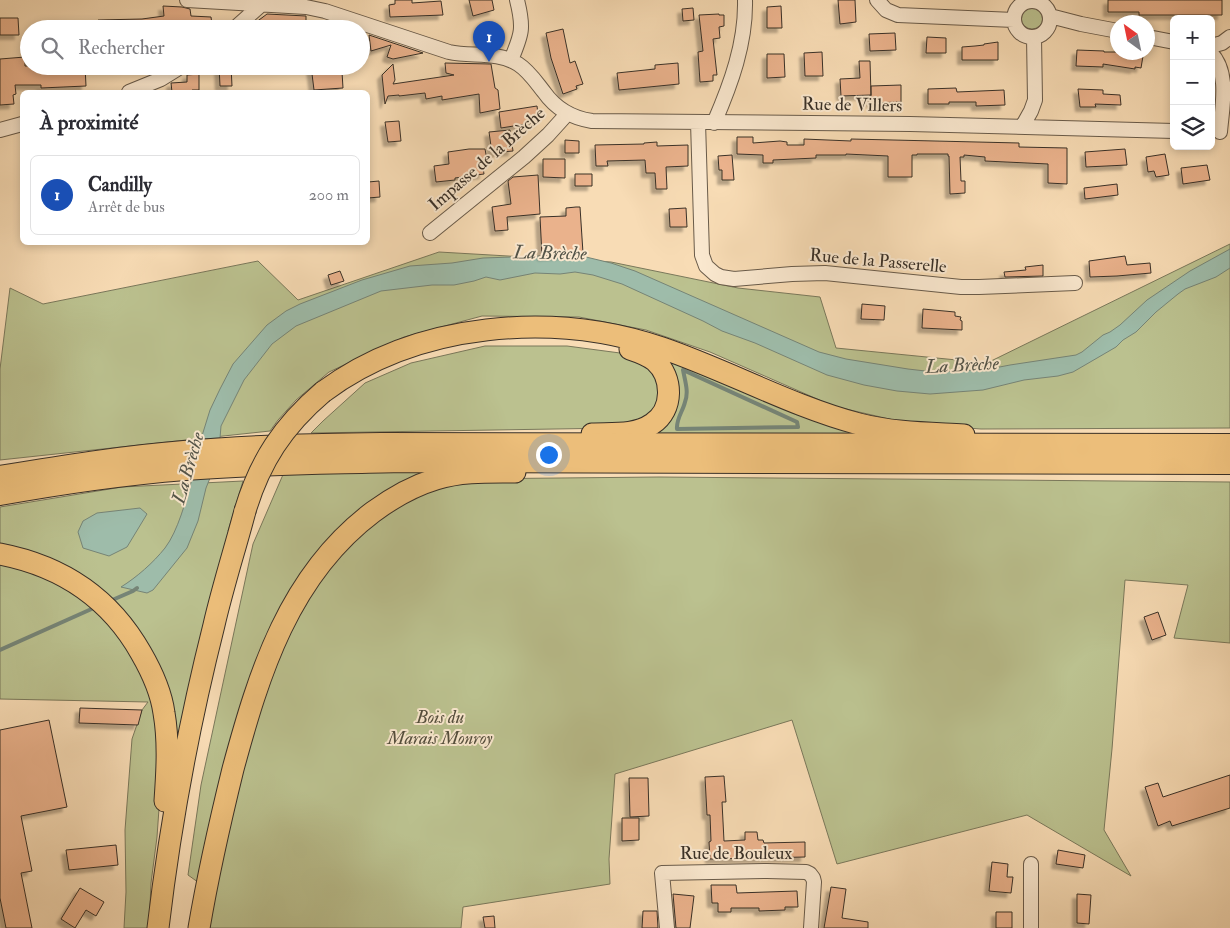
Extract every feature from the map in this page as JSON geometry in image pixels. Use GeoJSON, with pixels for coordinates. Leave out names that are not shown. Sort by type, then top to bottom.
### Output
{"type":"FeatureCollection","features":[{"type":"Feature","properties":{"kind":"highway"},"geometry":{"type":"LineString","coordinates":[[0,478],[89,463],[232,457],[355,444],[1230,445]]}},
{"type":"Feature","properties":{"kind":"highway"},"geometry":{"type":"LineString","coordinates":[[232,457],[398,461],[1230,463]]}},
{"type":"Feature","properties":{"kind":"highway"},"geometry":{"type":"LineString","coordinates":[[0,494],[96,479],[183,460]]}},
{"type":"Feature","properties":{"kind":"highway"},"geometry":{"type":"LineString","coordinates":[[926,462],[1116,472],[1230,473]]}},
{"type":"Feature","properties":{"kind":"main road"},"geometry":{"type":"LineString","coordinates":[[158,928],[180,784],[196,702],[214,624],[252,512],[294,436],[326,397],[347,376],[409,348],[438,339],[488,330],[526,327],[555,328],[600,333],[650,344],[815,410],[859,424],[896,431],[986,436],[1044,445]]}},
{"type":"Feature","properties":{"kind":"main road"},"geometry":{"type":"LineString","coordinates":[[326,397],[413,357],[465,344],[518,337],[584,340],[636,351],[654,360],[661,368],[667,380],[669,393],[666,408],[653,424],[641,430],[623,433],[544,435],[479,444]]}},
{"type":"Feature","properties":{"kind":"main road"},"geometry":{"type":"LineString","coordinates":[[199,928],[226,797],[242,735],[261,676],[278,634],[294,604],[319,566],[342,538],[367,516],[388,502],[419,485],[447,476],[491,472],[596,471],[706,462]]}},
{"type":"Feature","properties":{"kind":"main road"},"geometry":{"type":"LineString","coordinates":[[171,928],[188,812],[204,725],[252,512]]}},
{"type":"Feature","properties":{"kind":"main road"},"geometry":{"type":"LineString","coordinates":[[0,554],[46,567],[67,577],[100,601],[122,624],[138,647],[155,680],[165,714],[168,755],[162,896]]}},
{"type":"Feature","properties":{"kind":"street"},"geometry":{"type":"LineString","coordinates":[[186,0],[295,6],[317,5],[359,20]]}},
{"type":"Feature","properties":{"kind":"street"},"geometry":{"type":"LineString","coordinates":[[714,122],[737,62],[744,29],[745,0]]}},
{"type":"Feature","properties":{"kind":"street"},"geometry":{"type":"LineString","coordinates":[[876,0],[886,10],[898,16],[1014,20]]}},
{"type":"Feature","properties":{"kind":"street"},"geometry":{"type":"LineString","coordinates":[[1049,8],[1049,25],[1042,34],[1034,37],[1026,36],[1019,32],[1014,20],[1016,9],[1024,1],[1031,0],[1110,28]]}},
{"type":"Feature","properties":{"kind":"street"},"geometry":{"type":"LineString","coordinates":[[244,20],[262,4]]}},
{"type":"Feature","properties":{"kind":"street"},"geometry":{"type":"LineString","coordinates":[[370,24],[436,48],[461,54],[498,56],[511,60],[522,26],[518,6]]}},
{"type":"Feature","properties":{"kind":"street"},"geometry":{"type":"LineString","coordinates":[[1022,127],[1035,100],[1034,37]]}},
{"type":"Feature","properties":{"kind":"street"},"geometry":{"type":"LineString","coordinates":[[1215,45],[1222,43],[1230,37]]}},
{"type":"Feature","properties":{"kind":"street"},"geometry":{"type":"LineString","coordinates":[[1155,38],[1170,41]]}},
{"type":"Feature","properties":{"kind":"street"},"geometry":{"type":"LineString","coordinates":[[1215,57],[1221,72],[1223,87],[1220,132]]}},
{"type":"Feature","properties":{"kind":"street","name":"Rue de Villers"},"geometry":{"type":"LineString","coordinates":[[511,60],[531,75],[554,104],[567,114],[592,121],[919,124],[1170,131]]}},
{"type":"Feature","properties":{"kind":"street"},"geometry":{"type":"LineString","coordinates":[[1223,87],[1230,72]]}},
{"type":"Feature","properties":{"kind":"street"},"geometry":{"type":"LineString","coordinates":[[134,90],[167,75]]}},
{"type":"Feature","properties":{"kind":"street","name":"Impasse de la Brèche"},"geometry":{"type":"LineString","coordinates":[[430,232],[524,157],[567,114]]}},
{"type":"Feature","properties":{"kind":"street","name":"Rue de la Passerelle"},"geometry":{"type":"LineString","coordinates":[[698,122],[702,255],[706,266],[721,277],[734,279],[825,273],[934,285],[979,287],[1075,283]]}},
{"type":"Feature","properties":{"kind":"street"},"geometry":{"type":"LineString","coordinates":[[0,130],[20,125]]}},
{"type":"Feature","properties":{"kind":"street"},"geometry":{"type":"LineString","coordinates":[[1031,864],[1031,928]]}},
{"type":"Feature","properties":{"kind":"street","name":"Rue de Bouleux"},"geometry":{"type":"LineString","coordinates":[[667,928],[662,873],[767,871],[810,874],[813,878],[814,887],[811,928]]}},
{"type":"Feature","properties":{"kind":"green space"},"geometry":{"type":"Polygon","coordinates":[[[1032,7],[1040,10],[1043,18],[1040,26],[1032,29],[1024,26],[1021,18],[1024,10],[1032,7]]]}},
{"type":"Feature","properties":{"kind":"green space"},"geometry":{"type":"Polygon","coordinates":[[[1230,244],[1230,428],[981,429],[911,424],[833,406],[710,352],[646,330],[579,317],[482,316],[404,337],[329,372],[296,400],[270,431],[0,460],[0,369],[10,288],[43,304],[258,261],[298,300],[439,252],[611,262],[738,288],[820,297],[836,348],[987,363],[1230,244]]]}},
{"type":"Feature","properties":{"kind":"green space"},"geometry":{"type":"Polygon","coordinates":[[[485,346],[567,346],[620,353],[647,361],[660,380],[655,416],[616,428],[311,433],[365,383],[411,363],[485,346]]]}},
{"type":"Feature","properties":{"kind":"green space"},"geometry":{"type":"Polygon","coordinates":[[[661,357],[870,436],[655,436],[661,357]]]}},
{"type":"Feature","properties":{"kind":"green space"},"geometry":{"type":"Polygon","coordinates":[[[432,469],[307,570],[202,885],[188,875],[201,785],[253,544],[285,470],[432,469]]]}},
{"type":"Feature","properties":{"kind":"green space","name":"Bois du Marais Monroy"},"geometry":{"type":"Polygon","coordinates":[[[659,477],[1230,482],[1230,643],[1174,638],[1188,585],[1125,580],[1104,830],[1131,876],[1027,815],[837,864],[792,720],[615,774],[609,859],[610,884],[463,907],[461,928],[206,928],[264,677],[323,568],[398,503],[461,479],[659,477]]]}},
{"type":"Feature","properties":{"kind":"green space"},"geometry":{"type":"Polygon","coordinates":[[[243,481],[228,531],[233,535],[174,783],[161,780],[157,837],[151,883],[149,928],[124,928],[126,892],[125,830],[132,739],[142,710],[148,702],[0,699],[0,507],[122,487],[243,481]]]}},
{"type":"Feature","properties":{"kind":"shaded area","name":"La Brèche"},"geometry":{"type":"Polygon","coordinates":[[[1230,249],[1230,268],[1216,277],[1185,289],[1116,347],[1073,372],[1058,376],[1024,380],[983,390],[930,394],[864,385],[827,375],[755,343],[722,331],[622,284],[593,275],[575,272],[560,274],[535,273],[500,280],[486,277],[454,285],[432,285],[381,291],[296,326],[272,344],[244,380],[221,426],[220,438],[201,439],[210,410],[233,364],[267,325],[286,311],[300,304],[362,280],[410,266],[452,263],[483,258],[586,257],[635,271],[819,352],[846,359],[934,372],[984,370],[1076,355],[1120,325],[1147,300],[1190,271],[1230,249]]]}},
{"type":"Feature","properties":{"kind":"shaded area","name":"La Brèche"},"geometry":{"type":"Polygon","coordinates":[[[210,478],[198,521],[187,548],[153,590],[147,593],[121,587],[150,564],[170,541],[181,515],[192,479],[210,478]]]}},
{"type":"Feature","properties":{"kind":"shaded area"},"geometry":{"type":"Polygon","coordinates":[[[140,508],[147,514],[127,547],[109,556],[83,548],[78,532],[83,521],[97,513],[140,508]]]}},
{"type":"Feature","properties":{"kind":"building"},"geometry":{"type":"Polygon","coordinates":[[[395,0],[412,0],[412,3],[441,1],[443,15],[390,17],[389,5],[395,4],[395,0]]]}},
{"type":"Feature","properties":{"kind":"building"},"geometry":{"type":"Polygon","coordinates":[[[469,0],[492,0],[494,10],[473,16],[469,0]]]}},
{"type":"Feature","properties":{"kind":"building"},"geometry":{"type":"Polygon","coordinates":[[[838,0],[855,0],[856,22],[840,24],[838,0]]]}},
{"type":"Feature","properties":{"kind":"building"},"geometry":{"type":"Polygon","coordinates":[[[1108,0],[1222,0],[1222,15],[1139,15],[1139,12],[1108,12],[1108,0]]]}},
{"type":"Feature","properties":{"kind":"building"},"geometry":{"type":"Polygon","coordinates":[[[163,6],[182,7],[190,9],[191,16],[211,17],[211,20],[98,20],[142,19],[164,16],[163,6]]]}},
{"type":"Feature","properties":{"kind":"building"},"geometry":{"type":"Polygon","coordinates":[[[781,6],[782,28],[767,28],[767,7],[781,6]]]}},
{"type":"Feature","properties":{"kind":"building"},"geometry":{"type":"Polygon","coordinates":[[[693,8],[694,20],[683,21],[682,9],[693,8]]]}},
{"type":"Feature","properties":{"kind":"building"},"geometry":{"type":"Polygon","coordinates":[[[267,14],[306,16],[306,20],[259,20],[267,14]]]}},
{"type":"Feature","properties":{"kind":"building"},"geometry":{"type":"Polygon","coordinates":[[[699,15],[724,15],[724,26],[719,27],[720,38],[713,39],[717,75],[713,75],[713,81],[700,82],[698,52],[703,51],[699,15]]]}},
{"type":"Feature","properties":{"kind":"building"},"geometry":{"type":"Polygon","coordinates":[[[0,18],[18,18],[19,35],[0,35],[0,18]]]}},
{"type":"Feature","properties":{"kind":"building"},"geometry":{"type":"Polygon","coordinates":[[[563,29],[570,63],[575,61],[583,84],[576,86],[577,89],[563,94],[551,58],[546,33],[563,29]]]}},
{"type":"Feature","properties":{"kind":"building"},"geometry":{"type":"Polygon","coordinates":[[[895,33],[896,50],[870,51],[869,34],[895,33]]]}},
{"type":"Feature","properties":{"kind":"building"},"geometry":{"type":"Polygon","coordinates":[[[370,35],[423,53],[393,59],[387,57],[391,45],[371,51],[370,35]]]}},
{"type":"Feature","properties":{"kind":"building"},"geometry":{"type":"Polygon","coordinates":[[[927,37],[946,38],[946,53],[926,53],[927,37]]]}},
{"type":"Feature","properties":{"kind":"building"},"geometry":{"type":"Polygon","coordinates":[[[998,42],[998,60],[962,60],[962,47],[998,42]]]}},
{"type":"Feature","properties":{"kind":"building"},"geometry":{"type":"Polygon","coordinates":[[[1077,50],[1110,52],[1110,60],[1142,60],[1141,68],[1135,67],[1135,69],[1103,64],[1103,67],[1076,66],[1077,50]]]}},
{"type":"Feature","properties":{"kind":"building"},"geometry":{"type":"Polygon","coordinates":[[[822,52],[823,76],[805,76],[804,53],[822,52]]]}},
{"type":"Feature","properties":{"kind":"building"},"geometry":{"type":"Polygon","coordinates":[[[767,54],[784,54],[785,77],[767,78],[767,54]]]}},
{"type":"Feature","properties":{"kind":"building"},"geometry":{"type":"Polygon","coordinates":[[[20,57],[20,75],[85,75],[86,86],[41,88],[41,85],[15,85],[14,104],[0,105],[0,59],[20,57]]]}},
{"type":"Feature","properties":{"kind":"building"},"geometry":{"type":"Polygon","coordinates":[[[859,61],[870,61],[871,95],[841,96],[840,79],[860,78],[859,61]]]}},
{"type":"Feature","properties":{"kind":"building"},"geometry":{"type":"Polygon","coordinates":[[[445,63],[491,64],[495,88],[498,90],[500,109],[480,113],[479,94],[442,100],[442,96],[426,99],[425,93],[388,96],[385,104],[382,75],[393,64],[395,80],[393,84],[454,75],[446,73],[445,63]]]}},
{"type":"Feature","properties":{"kind":"building"},"geometry":{"type":"Polygon","coordinates":[[[678,63],[679,84],[619,90],[617,73],[655,69],[655,65],[678,63]]]}},
{"type":"Feature","properties":{"kind":"building"},"geometry":{"type":"Polygon","coordinates":[[[187,75],[199,75],[199,90],[172,90],[171,83],[187,82],[187,75]]]}},
{"type":"Feature","properties":{"kind":"building"},"geometry":{"type":"Polygon","coordinates":[[[219,75],[231,75],[232,86],[220,86],[219,75]]]}},
{"type":"Feature","properties":{"kind":"building"},"geometry":{"type":"Polygon","coordinates":[[[312,75],[342,75],[343,88],[314,90],[312,75]]]}},
{"type":"Feature","properties":{"kind":"building"},"geometry":{"type":"Polygon","coordinates":[[[901,85],[901,102],[871,103],[871,86],[901,85]]]}},
{"type":"Feature","properties":{"kind":"building"},"geometry":{"type":"Polygon","coordinates":[[[956,88],[957,92],[1004,90],[1005,105],[976,106],[976,102],[928,104],[928,89],[956,88]]]}},
{"type":"Feature","properties":{"kind":"building"},"geometry":{"type":"Polygon","coordinates":[[[1078,89],[1103,90],[1103,94],[1120,95],[1121,105],[1095,104],[1096,107],[1080,107],[1078,89]]]}},
{"type":"Feature","properties":{"kind":"building"},"geometry":{"type":"Polygon","coordinates":[[[537,106],[539,122],[501,128],[499,112],[537,106]]]}},
{"type":"Feature","properties":{"kind":"building"},"geometry":{"type":"Polygon","coordinates":[[[399,121],[401,141],[388,142],[385,122],[399,121]]]}},
{"type":"Feature","properties":{"kind":"building"},"geometry":{"type":"Polygon","coordinates":[[[510,130],[513,151],[492,153],[489,132],[510,130]]]}},
{"type":"Feature","properties":{"kind":"building"},"geometry":{"type":"Polygon","coordinates":[[[737,137],[753,137],[753,143],[780,141],[787,142],[787,145],[804,145],[804,139],[851,141],[851,139],[1019,143],[1019,147],[1067,148],[1067,184],[1048,183],[1048,164],[985,161],[985,157],[964,155],[964,157],[960,157],[961,181],[965,181],[965,193],[950,194],[948,154],[912,155],[912,177],[888,177],[888,156],[816,155],[816,158],[773,160],[773,163],[763,163],[763,155],[737,154],[737,137]]]}},
{"type":"Feature","properties":{"kind":"building"},"geometry":{"type":"Polygon","coordinates":[[[565,140],[579,141],[579,153],[565,153],[565,140]]]}},
{"type":"Feature","properties":{"kind":"building"},"geometry":{"type":"Polygon","coordinates":[[[657,142],[657,146],[688,145],[688,166],[666,167],[667,189],[656,189],[655,173],[646,173],[645,160],[607,161],[608,166],[596,166],[595,145],[657,142]]]}},
{"type":"Feature","properties":{"kind":"building"},"geometry":{"type":"Polygon","coordinates":[[[485,149],[487,160],[482,161],[484,174],[436,182],[434,166],[449,164],[448,152],[485,149]]]}},
{"type":"Feature","properties":{"kind":"building"},"geometry":{"type":"Polygon","coordinates":[[[1125,149],[1127,165],[1086,167],[1085,152],[1125,149]]]}},
{"type":"Feature","properties":{"kind":"building"},"geometry":{"type":"Polygon","coordinates":[[[1165,154],[1169,175],[1156,177],[1154,171],[1148,172],[1146,157],[1165,154]]]}},
{"type":"Feature","properties":{"kind":"building"},"geometry":{"type":"Polygon","coordinates":[[[732,155],[734,180],[722,180],[722,170],[719,170],[718,156],[732,155]]]}},
{"type":"Feature","properties":{"kind":"building"},"geometry":{"type":"Polygon","coordinates":[[[543,159],[565,159],[565,178],[543,177],[543,159]]]}},
{"type":"Feature","properties":{"kind":"building"},"geometry":{"type":"Polygon","coordinates":[[[1207,165],[1210,180],[1183,184],[1181,168],[1207,165]]]}},
{"type":"Feature","properties":{"kind":"building"},"geometry":{"type":"Polygon","coordinates":[[[575,174],[592,174],[592,186],[575,186],[575,174]]]}},
{"type":"Feature","properties":{"kind":"building"},"geometry":{"type":"Polygon","coordinates":[[[538,175],[540,214],[507,217],[508,230],[495,231],[492,207],[511,204],[508,181],[513,177],[538,175]]]}},
{"type":"Feature","properties":{"kind":"building"},"geometry":{"type":"Polygon","coordinates":[[[379,181],[380,197],[370,198],[370,182],[379,181]]]}},
{"type":"Feature","properties":{"kind":"building"},"geometry":{"type":"Polygon","coordinates":[[[1117,184],[1118,195],[1085,199],[1084,188],[1117,184]]]}},
{"type":"Feature","properties":{"kind":"building"},"geometry":{"type":"Polygon","coordinates":[[[580,207],[583,253],[542,256],[540,217],[566,216],[566,208],[580,207]]]}},
{"type":"Feature","properties":{"kind":"building"},"geometry":{"type":"Polygon","coordinates":[[[686,208],[687,227],[670,227],[669,209],[686,208]]]}},
{"type":"Feature","properties":{"kind":"building"},"geometry":{"type":"Polygon","coordinates":[[[1125,256],[1127,265],[1150,263],[1151,273],[1090,277],[1089,261],[1125,256]]]}},
{"type":"Feature","properties":{"kind":"building"},"geometry":{"type":"Polygon","coordinates":[[[1043,265],[1043,276],[1005,277],[1004,272],[1026,270],[1025,267],[1043,265]]]}},
{"type":"Feature","properties":{"kind":"building"},"geometry":{"type":"Polygon","coordinates":[[[340,271],[344,281],[331,285],[328,275],[340,271]]]}},
{"type":"Feature","properties":{"kind":"building"},"geometry":{"type":"Polygon","coordinates":[[[862,304],[885,306],[884,320],[861,319],[862,304]]]}},
{"type":"Feature","properties":{"kind":"building"},"geometry":{"type":"Polygon","coordinates":[[[923,309],[955,312],[955,316],[961,317],[962,330],[922,328],[923,309]]]}},
{"type":"Feature","properties":{"kind":"building"},"geometry":{"type":"Polygon","coordinates":[[[1158,612],[1166,635],[1152,640],[1144,617],[1158,612]]]}},
{"type":"Feature","properties":{"kind":"building"},"geometry":{"type":"Polygon","coordinates":[[[80,708],[142,710],[138,725],[79,723],[80,708]]]}},
{"type":"Feature","properties":{"kind":"building"},"geometry":{"type":"Polygon","coordinates":[[[49,720],[67,807],[21,816],[32,871],[21,873],[32,928],[6,928],[0,898],[0,730],[49,720]]]}},
{"type":"Feature","properties":{"kind":"building"},"geometry":{"type":"Polygon","coordinates":[[[1230,775],[1230,808],[1172,826],[1170,821],[1158,826],[1145,787],[1158,783],[1163,797],[1230,775]]]}},
{"type":"Feature","properties":{"kind":"building"},"geometry":{"type":"Polygon","coordinates":[[[724,776],[726,802],[722,802],[724,841],[745,840],[745,832],[757,832],[758,840],[763,840],[764,843],[805,842],[805,857],[710,859],[710,815],[707,815],[705,777],[724,776]]]}},
{"type":"Feature","properties":{"kind":"building"},"geometry":{"type":"Polygon","coordinates":[[[629,778],[648,778],[649,816],[630,817],[629,778]]]}},
{"type":"Feature","properties":{"kind":"building"},"geometry":{"type":"Polygon","coordinates":[[[622,818],[639,818],[639,840],[622,841],[622,818]]]}},
{"type":"Feature","properties":{"kind":"building"},"geometry":{"type":"Polygon","coordinates":[[[116,845],[118,865],[69,870],[66,850],[116,845]]]}},
{"type":"Feature","properties":{"kind":"building"},"geometry":{"type":"Polygon","coordinates":[[[1058,850],[1085,855],[1083,868],[1056,864],[1058,850]]]}},
{"type":"Feature","properties":{"kind":"building"},"geometry":{"type":"Polygon","coordinates":[[[992,862],[1008,864],[1007,877],[1013,877],[1011,893],[989,891],[992,862]]]}},
{"type":"Feature","properties":{"kind":"building"},"geometry":{"type":"Polygon","coordinates":[[[711,885],[736,885],[737,893],[797,891],[798,907],[785,907],[785,910],[759,911],[759,908],[731,908],[731,912],[718,912],[718,903],[712,903],[711,885]]]}},
{"type":"Feature","properties":{"kind":"building"},"geometry":{"type":"Polygon","coordinates":[[[831,887],[846,889],[842,918],[868,922],[868,928],[824,928],[831,887]]]}},
{"type":"Feature","properties":{"kind":"building"},"geometry":{"type":"Polygon","coordinates":[[[80,888],[104,902],[96,916],[86,910],[75,928],[61,919],[80,888]]]}},
{"type":"Feature","properties":{"kind":"building"},"geometry":{"type":"Polygon","coordinates":[[[673,894],[694,896],[690,928],[676,928],[673,894]]]}},
{"type":"Feature","properties":{"kind":"building"},"geometry":{"type":"Polygon","coordinates":[[[1077,894],[1091,895],[1089,924],[1077,923],[1077,894]]]}},
{"type":"Feature","properties":{"kind":"building"},"geometry":{"type":"Polygon","coordinates":[[[643,911],[657,911],[658,928],[642,928],[643,911]]]}},
{"type":"Feature","properties":{"kind":"building"},"geometry":{"type":"Polygon","coordinates":[[[996,912],[1012,912],[1012,928],[996,928],[996,912]]]}},
{"type":"Feature","properties":{"kind":"building"},"geometry":{"type":"Polygon","coordinates":[[[494,916],[495,928],[485,928],[483,917],[494,916]]]}},
{"type":"Feature","properties":{"kind":"waterway"},"geometry":{"type":"LineString","coordinates":[[683,370],[797,422],[798,427],[677,429],[687,394],[683,370]]}},
{"type":"Feature","properties":{"kind":"waterway","name":"La Brèche"},"geometry":{"type":"LineString","coordinates":[[110,601],[137,588]]}},
{"type":"Feature","properties":{"kind":"waterway","name":"La Brèche"},"geometry":{"type":"LineString","coordinates":[[0,650],[96,607]]}},
{"type":"Feature","properties":{"kind":"place","name":"Candilly"},"geometry":{"type":"Point","coordinates":[489,62]}}]}
